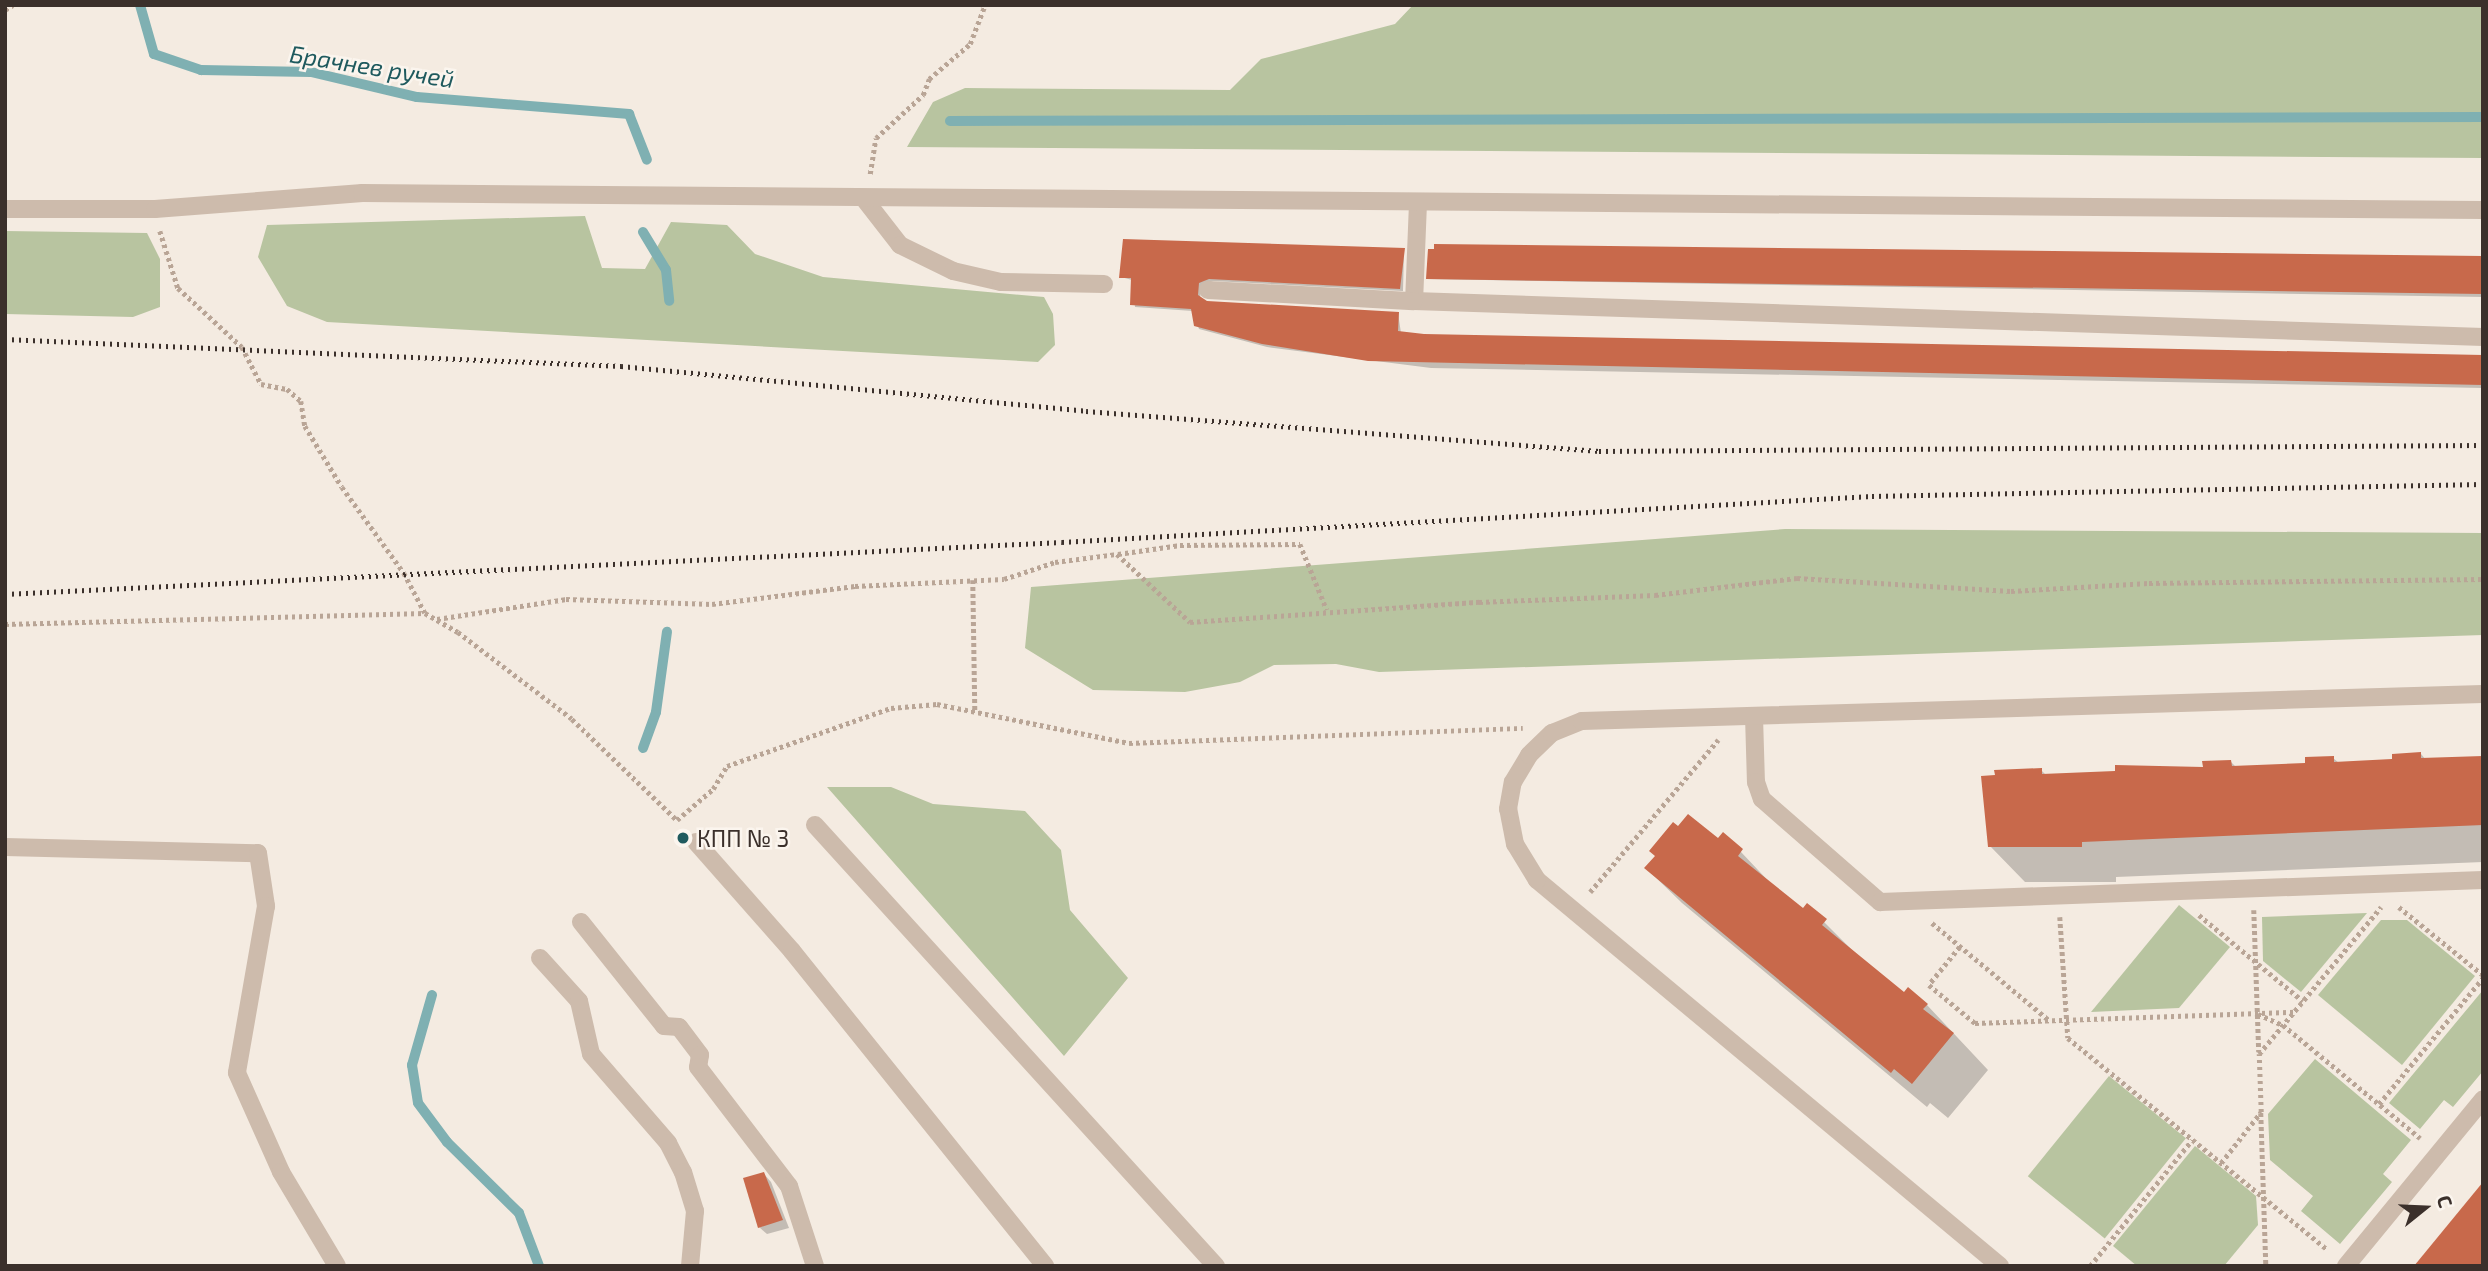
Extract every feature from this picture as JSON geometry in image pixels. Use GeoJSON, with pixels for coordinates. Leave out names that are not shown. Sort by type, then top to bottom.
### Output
{"type":"FeatureCollection","features":[{"type":"Feature","properties":{"kind":"street"},"geometry":{"type":"LineString","coordinates":[[5,209],[156,209],[362,193],[865,200],[2483,210]]}},
{"type":"Feature","properties":{"kind":"street"},"geometry":{"type":"LineString","coordinates":[[865,200],[900,245],[953,271],[1001,282],[1104,284]]}},
{"type":"Feature","properties":{"kind":"street"},"geometry":{"type":"LineString","coordinates":[[1414,301],[1418,203]]}},
{"type":"Feature","properties":{"kind":"street"},"geometry":{"type":"LineString","coordinates":[[1208,290],[1414,301],[2483,337]]}},
{"type":"Feature","properties":{"kind":"street"},"geometry":{"type":"LineString","coordinates":[[2000,1266],[1537,880],[1515,844],[1508,809],[1513,782],[1529,755],[1552,733],[1582,721],[2483,694]]}},
{"type":"Feature","properties":{"kind":"street"},"geometry":{"type":"LineString","coordinates":[[1754,716],[1756,782],[1772,812],[1880,902],[2483,880]]}},
{"type":"Feature","properties":{"kind":"street"},"geometry":{"type":"LineString","coordinates":[[816,825],[1216,1266]]}},
{"type":"Feature","properties":{"kind":"street"},"geometry":{"type":"LineString","coordinates":[[696,842],[792,951],[1045,1266]]}},
{"type":"Feature","properties":{"kind":"street"},"geometry":{"type":"LineString","coordinates":[[5,847],[258,853],[266,906],[237,1073],[281,1172],[337,1266]]}},
{"type":"Feature","properties":{"kind":"street"},"geometry":{"type":"LineString","coordinates":[[581,922],[664,1026],[679,1027],[700,1055],[698,1067],[789,1186],[815,1266]]}},
{"type":"Feature","properties":{"kind":"street"},"geometry":{"type":"LineString","coordinates":[[540,958],[579,1001],[591,1054],[668,1143],[683,1172],[695,1211],[690,1266]]}},
{"type":"Feature","properties":{"kind":"street"},"geometry":{"type":"LineString","coordinates":[[2346,1266],[2483,1099]]}},
{"type":"Feature","properties":{"kind":"path"},"geometry":{"type":"LineString","coordinates":[[5,10],[13,5]]}},
{"type":"Feature","properties":{"kind":"path"},"geometry":{"type":"LineString","coordinates":[[870,172],[876,138],[923,95],[929,79],[970,44],[985,5]]}},
{"type":"Feature","properties":{"kind":"path"},"geometry":{"type":"LineString","coordinates":[[156,209],[178,288],[242,347],[261,384],[287,389],[301,401],[305,426],[342,487],[404,573],[425,614]]}},
{"type":"Feature","properties":{"kind":"path"},"geometry":{"type":"LineString","coordinates":[[437,619],[566,599],[712,604],[855,586],[1004,579],[1055,562],[1180,545],[1300,544],[1327,610]]}},
{"type":"Feature","properties":{"kind":"path"},"geometry":{"type":"LineString","coordinates":[[1117,554],[1191,622],[1327,610],[1655,596],[1797,578],[2011,591],[2149,583],[2483,579]]}},
{"type":"Feature","properties":{"kind":"path"},"geometry":{"type":"LineString","coordinates":[[973,580],[975,711]]}},
{"type":"Feature","properties":{"kind":"path"},"geometry":{"type":"LineString","coordinates":[[5,624],[425,614],[437,619],[572,719],[677,820],[712,789],[727,766],[891,708],[937,704],[1129,743],[1530,728],[1552,733]]}},
{"type":"Feature","properties":{"kind":"path"},"geometry":{"type":"LineString","coordinates":[[1590,892],[1719,739]]}},
{"type":"Feature","properties":{"kind":"path"},"geometry":{"type":"LineString","coordinates":[[2259,1054],[2381,908],[2380,884]]}},
{"type":"Feature","properties":{"kind":"path"},"geometry":{"type":"LineString","coordinates":[[2253,888],[2266,1266]]}},
{"type":"Feature","properties":{"kind":"path"},"geometry":{"type":"LineString","coordinates":[[2170,891],[2303,1002]]}},
{"type":"Feature","properties":{"kind":"path"},"geometry":{"type":"LineString","coordinates":[[2059,895],[2068,1038],[2346,1266]]}},
{"type":"Feature","properties":{"kind":"path"},"geometry":{"type":"LineString","coordinates":[[1905,901],[2050,1021]]}},
{"type":"Feature","properties":{"kind":"path"},"geometry":{"type":"LineString","coordinates":[[2379,1104],[2483,977],[2399,907],[2381,908]]}},
{"type":"Feature","properties":{"kind":"path"},"geometry":{"type":"LineString","coordinates":[[1960,947],[1928,985],[1975,1023],[2294,1012]]}},
{"type":"Feature","properties":{"kind":"path"},"geometry":{"type":"LineString","coordinates":[[2258,1013],[2283,1025],[2439,1153]]}},
{"type":"Feature","properties":{"kind":"path"},"geometry":{"type":"LineString","coordinates":[[2221,1163],[2261,1112]]}},
{"type":"Feature","properties":{"kind":"path"},"geometry":{"type":"LineString","coordinates":[[2090,1266],[2193,1140]]}},
{"type":"Feature","properties":{"kind":"green space"},"geometry":{"type":"Polygon","coordinates":[[[1413,5],[2483,5],[2483,158],[907,147],[933,102],[965,88],[1230,90],[1261,59],[1395,24],[1413,5]]]}},
{"type":"Feature","properties":{"kind":"green space"},"geometry":{"type":"Polygon","coordinates":[[[585,216],[602,268],[645,269],[671,222],[727,225],[755,254],[823,277],[1044,297],[1053,314],[1055,345],[1038,362],[327,322],[287,306],[258,257],[267,225],[585,216]]]}},
{"type":"Feature","properties":{"kind":"green space"},"geometry":{"type":"Polygon","coordinates":[[[5,231],[147,233],[160,259],[160,307],[133,317],[5,314],[5,231]]]}},
{"type":"Feature","properties":{"kind":"green space"},"geometry":{"type":"Polygon","coordinates":[[[1785,529],[2483,533],[2483,635],[1379,672],[1336,664],[1274,665],[1240,682],[1185,692],[1093,690],[1025,648],[1031,587],[1785,529]]]}},
{"type":"Feature","properties":{"kind":"green space"},"geometry":{"type":"Polygon","coordinates":[[[827,787],[891,787],[933,804],[1025,811],[1061,850],[1070,910],[1128,978],[1064,1056],[827,787]]]}},
{"type":"Feature","properties":{"kind":"green space"},"geometry":{"type":"Polygon","coordinates":[[[2179,905],[2230,947],[2179,1008],[2091,1012],[2179,905]]]}},
{"type":"Feature","properties":{"kind":"green space"},"geometry":{"type":"Polygon","coordinates":[[[2367,913],[2301,992],[2263,961],[2262,917],[2367,913]]]}},
{"type":"Feature","properties":{"kind":"green space"},"geometry":{"type":"Polygon","coordinates":[[[2381,920],[2407,920],[2475,976],[2402,1065],[2318,995],[2381,920]]]}},
{"type":"Feature","properties":{"kind":"green space"},"geometry":{"type":"Polygon","coordinates":[[[2483,990],[2483,1071],[2453,1107],[2444,1100],[2420,1129],[2389,1103],[2483,990]]]}},
{"type":"Feature","properties":{"kind":"green space"},"geometry":{"type":"Polygon","coordinates":[[[2315,1059],[2411,1140],[2383,1174],[2392,1182],[2340,1244],[2301,1211],[2313,1196],[2270,1160],[2268,1114],[2315,1059]]]}},
{"type":"Feature","properties":{"kind":"green space"},"geometry":{"type":"Polygon","coordinates":[[[2109,1076],[2186,1138],[2105,1239],[2028,1176],[2109,1076]]]}},
{"type":"Feature","properties":{"kind":"green space"},"geometry":{"type":"Polygon","coordinates":[[[2195,1146],[2256,1196],[2258,1225],[2224,1266],[2137,1266],[2113,1246],[2195,1146]]]}},
{"type":"Feature","properties":{"kind":"building"},"geometry":{"type":"Polygon","coordinates":[[[1123,239],[1405,248],[1400,289],[1209,279],[1199,283],[1198,295],[1207,301],[1399,312],[1398,331],[1424,334],[2483,355],[2483,385],[1368,361],[1262,344],[1194,326],[1191,309],[1130,305],[1131,278],[1119,278],[1123,239]]]}},
{"type":"Feature","properties":{"kind":"building"},"geometry":{"type":"Polygon","coordinates":[[[1434,244],[2483,256],[2483,294],[1426,279],[1428,249],[1434,249],[1434,244]]]}},
{"type":"Feature","properties":{"kind":"building"},"geometry":{"type":"Polygon","coordinates":[[[2421,752],[2421,758],[2483,756],[2483,825],[2082,842],[2082,847],[1988,847],[1981,776],[1995,775],[1994,770],[2042,768],[2042,774],[2115,771],[2115,765],[2203,767],[2202,761],[2231,760],[2232,766],[2305,763],[2305,757],[2334,756],[2334,762],[2392,759],[2392,754],[2421,752]]]}},
{"type":"Feature","properties":{"kind":"building"},"geometry":{"type":"Polygon","coordinates":[[[1688,814],[1718,838],[1723,832],[1743,849],[1738,856],[1803,908],[1807,903],[1827,919],[1822,925],[1904,992],[1908,987],[1928,1004],[1923,1009],[1954,1033],[1912,1084],[1894,1069],[1891,1073],[1644,868],[1655,856],[1649,851],[1673,822],[1678,826],[1688,814]]]}},
{"type":"Feature","properties":{"kind":"building"},"geometry":{"type":"Polygon","coordinates":[[[764,1172],[783,1220],[758,1228],[743,1178],[764,1172]]]}},
{"type":"Feature","properties":{"kind":"building"},"geometry":{"type":"Polygon","coordinates":[[[2483,1182],[2483,1266],[2414,1266],[2483,1182]]]}},
{"type":"Feature","properties":{"kind":"waterway","name":"Брачнев ручей"},"geometry":{"type":"LineString","coordinates":[[140,5],[154,54],[201,70],[311,72],[417,97],[629,114],[647,160]]}},
{"type":"Feature","properties":{"kind":"waterway"},"geometry":{"type":"LineString","coordinates":[[950,121],[2483,117]]}},
{"type":"Feature","properties":{"kind":"waterway","name":"Брачнев ручей"},"geometry":{"type":"LineString","coordinates":[[643,232],[666,270],[669,301]]}},
{"type":"Feature","properties":{"kind":"waterway"},"geometry":{"type":"LineString","coordinates":[[643,748],[656,712],[667,632]]}},
{"type":"Feature","properties":{"kind":"waterway","name":"Брачнев ручей"},"geometry":{"type":"LineString","coordinates":[[432,995],[412,1065],[418,1103],[447,1142],[519,1213],[539,1266]]}},
{"type":"Feature","properties":{"kind":"railway"},"geometry":{"type":"LineString","coordinates":[[5,339],[621,366],[1086,411],[1599,451],[2483,445]]}},
{"type":"Feature","properties":{"kind":"railway"},"geometry":{"type":"LineString","coordinates":[[5,594],[1062,542],[1872,496],[2483,484]]}},
{"type":"Feature","properties":{"kind":"place","name":"КПП № 3"},"geometry":{"type":"Point","coordinates":[683,838]}}]}
